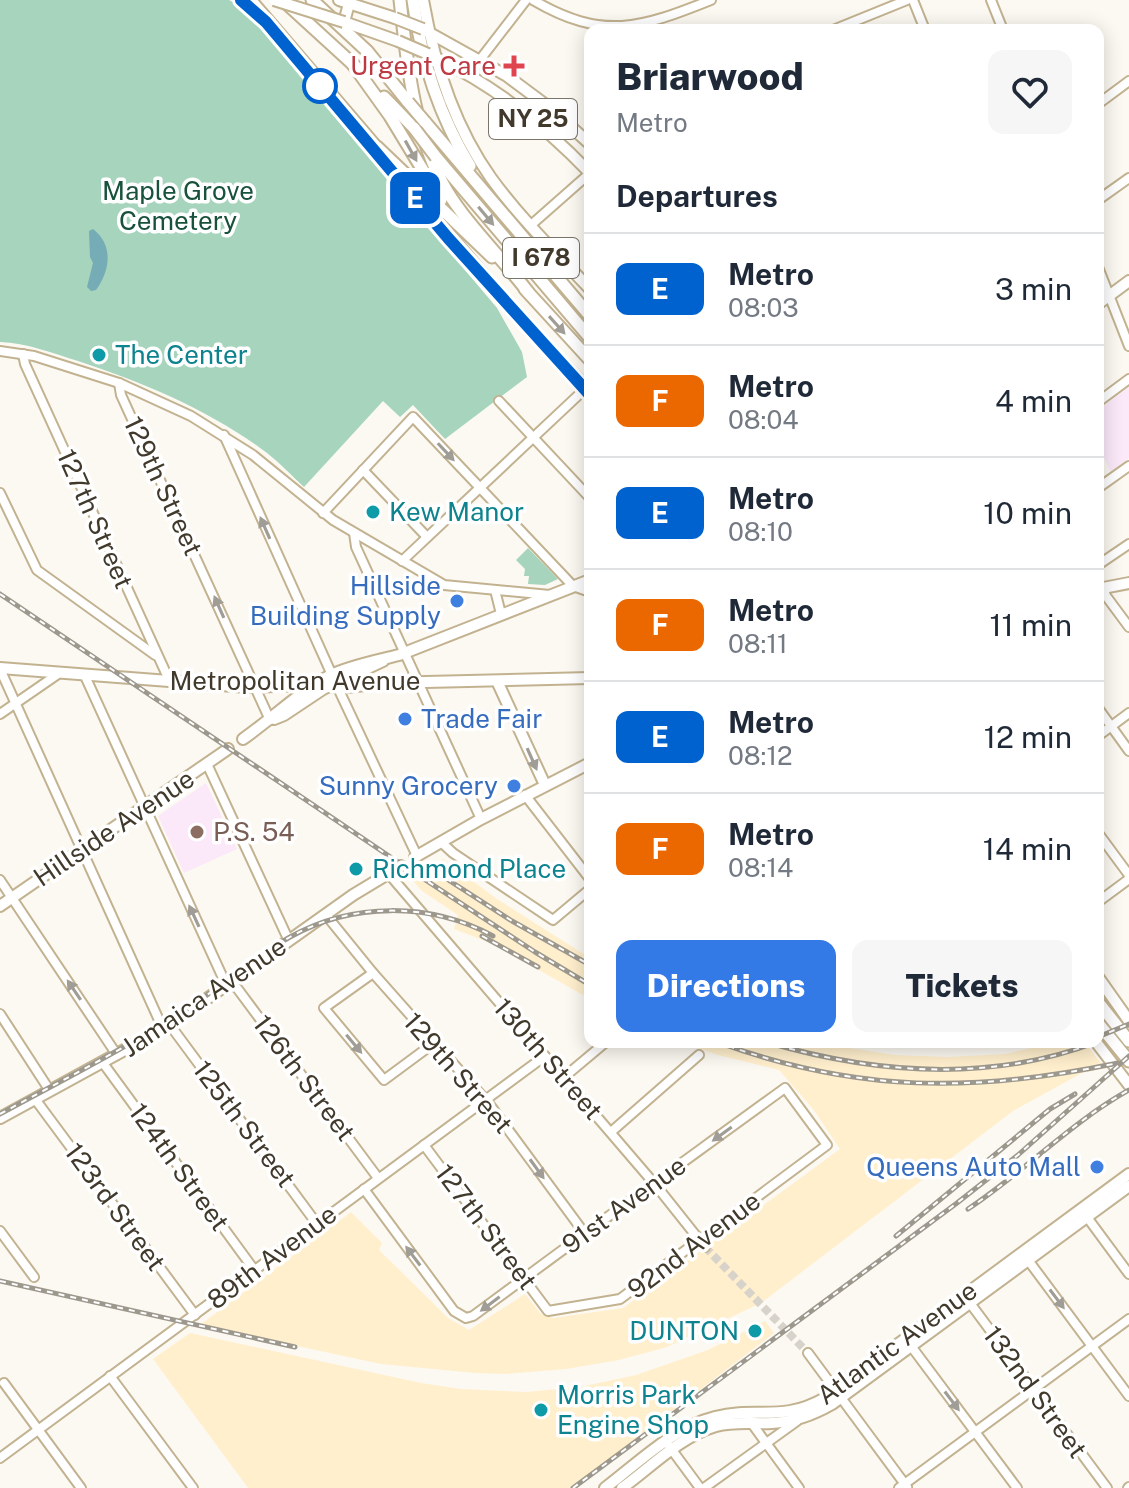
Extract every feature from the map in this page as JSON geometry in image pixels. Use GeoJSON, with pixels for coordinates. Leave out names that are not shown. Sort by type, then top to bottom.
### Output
{"type":"FeatureCollection","features":[{"type":"Feature","properties":{"kind":"highway","name":"I 678"},"geometry":{"type":"LineString","coordinates":[[283,0],[352,63],[414,128],[584,331]]}},
{"type":"Feature","properties":{"kind":"highway","name":"I 678"},"geometry":{"type":"LineString","coordinates":[[312,0],[367,51],[584,309]]}},
{"type":"Feature","properties":{"kind":"highway"},"geometry":{"type":"LineString","coordinates":[[400,0],[416,105],[437,171],[458,207],[584,354]]}},
{"type":"Feature","properties":{"kind":"highway"},"geometry":{"type":"LineString","coordinates":[[413,0],[422,52],[442,112],[458,146],[492,200]]}},
{"type":"Feature","properties":{"kind":"highway"},"geometry":{"type":"LineString","coordinates":[[352,63],[390,116],[432,189],[471,237]]}},
{"type":"Feature","properties":{"kind":"highway"},"geometry":{"type":"LineString","coordinates":[[377,147],[528,292]]}},
{"type":"Feature","properties":{"kind":"highway"},"geometry":{"type":"LineString","coordinates":[[1104,1010],[1129,1041]]}},
{"type":"Feature","properties":{"kind":"highway"},"geometry":{"type":"LineString","coordinates":[[1104,1030],[1129,1061]]}},
{"type":"Feature","properties":{"kind":"main road"},"geometry":{"type":"LineString","coordinates":[[251,0],[520,318],[584,385]]}},
{"type":"Feature","properties":{"kind":"main road"},"geometry":{"type":"LineString","coordinates":[[274,0],[344,22],[347,3]]}},
{"type":"Feature","properties":{"kind":"main road"},"geometry":{"type":"LineString","coordinates":[[423,0],[432,56],[470,144],[498,188],[584,282]]}},
{"type":"Feature","properties":{"kind":"main road","name":"NY 25"},"geometry":{"type":"LineString","coordinates":[[347,3],[426,31],[480,59],[536,96],[584,139]]}},
{"type":"Feature","properties":{"kind":"main road","name":"NY 25"},"geometry":{"type":"LineString","coordinates":[[344,22],[398,41],[469,74],[535,120],[584,167]]}},
{"type":"Feature","properties":{"kind":"main road"},"geometry":{"type":"LineString","coordinates":[[1104,300],[1129,281]]}},
{"type":"Feature","properties":{"kind":"main road"},"geometry":{"type":"LineString","coordinates":[[333,682],[584,582]]}},
{"type":"Feature","properties":{"kind":"main road"},"geometry":{"type":"LineString","coordinates":[[1104,587],[1129,583]]}},
{"type":"Feature","properties":{"kind":"main road"},"geometry":{"type":"LineString","coordinates":[[270,720],[284,715],[370,661],[388,658]]}},
{"type":"Feature","properties":{"kind":"main road","name":"Metropolitan Avenue"},"geometry":{"type":"LineString","coordinates":[[0,669],[255,687],[333,682],[584,678]]}},
{"type":"Feature","properties":{"kind":"main road"},"geometry":{"type":"LineString","coordinates":[[361,673],[366,682],[384,683]]}},
{"type":"Feature","properties":{"kind":"main road"},"geometry":{"type":"LineString","coordinates":[[497,681],[545,785]]}},
{"type":"Feature","properties":{"kind":"main road"},"geometry":{"type":"LineString","coordinates":[[243,739],[316,685]]}},
{"type":"Feature","properties":{"kind":"main road","name":"Hillside Avenue"},"geometry":{"type":"LineString","coordinates":[[0,906],[228,749]]}},
{"type":"Feature","properties":{"kind":"main road"},"geometry":{"type":"LineString","coordinates":[[416,857],[525,795],[584,766]]}},
{"type":"Feature","properties":{"kind":"main road","name":"Jamaica Avenue"},"geometry":{"type":"LineString","coordinates":[[0,1118],[167,1027],[353,895],[401,866]]}},
{"type":"Feature","properties":{"kind":"main road"},"geometry":{"type":"LineString","coordinates":[[1104,985],[1127,1014]]}},
{"type":"Feature","properties":{"kind":"main road"},"geometry":{"type":"LineString","coordinates":[[1101,1048],[1129,1085]]}},
{"type":"Feature","properties":{"kind":"main road","name":"Atlantic Avenue"},"geometry":{"type":"LineString","coordinates":[[748,1418],[782,1422],[819,1411],[1084,1213],[1129,1174]]}},
{"type":"Feature","properties":{"kind":"main road","name":"Atlantic Avenue"},"geometry":{"type":"LineString","coordinates":[[1084,1213],[1129,1186]]}},
{"type":"Feature","properties":{"kind":"main road","name":"Atlantic Avenue"},"geometry":{"type":"LineString","coordinates":[[622,1488],[688,1427],[708,1419],[748,1418],[794,1411],[838,1394]]}},
{"type":"Feature","properties":{"kind":"main road","name":"Atlantic Avenue"},"geometry":{"type":"LineString","coordinates":[[605,1488],[669,1446]]}},
{"type":"Feature","properties":{"kind":"street"},"geometry":{"type":"LineString","coordinates":[[469,74],[526,0]]}},
{"type":"Feature","properties":{"kind":"street"},"geometry":{"type":"LineString","coordinates":[[533,0],[566,17],[590,24]]}},
{"type":"Feature","properties":{"kind":"street"},"geometry":{"type":"LineString","coordinates":[[643,24],[711,0]]}},
{"type":"Feature","properties":{"kind":"street"},"geometry":{"type":"LineString","coordinates":[[848,24],[910,0],[922,24]]}},
{"type":"Feature","properties":{"kind":"street"},"geometry":{"type":"LineString","coordinates":[[991,0],[1001,24]]}},
{"type":"Feature","properties":{"kind":"street"},"geometry":{"type":"LineString","coordinates":[[1104,100],[1129,81]]}},
{"type":"Feature","properties":{"kind":"street"},"geometry":{"type":"LineString","coordinates":[[531,225],[584,178]]}},
{"type":"Feature","properties":{"kind":"street"},"geometry":{"type":"LineString","coordinates":[[1104,196],[1129,178]]}},
{"type":"Feature","properties":{"kind":"street"},"geometry":{"type":"LineString","coordinates":[[1104,283],[1129,346]]}},
{"type":"Feature","properties":{"kind":"street"},"geometry":{"type":"LineString","coordinates":[[0,351],[23,354],[119,383],[191,416],[249,452],[323,513],[448,586],[550,595]]}},
{"type":"Feature","properties":{"kind":"street","name":"127th Street"},"geometry":{"type":"LineString","coordinates":[[23,354],[170,682]]}},
{"type":"Feature","properties":{"kind":"street"},"geometry":{"type":"LineString","coordinates":[[1104,398],[1129,379]]}},
{"type":"Feature","properties":{"kind":"street","name":"129th Street"},"geometry":{"type":"LineString","coordinates":[[119,383],[121,395],[270,720]]}},
{"type":"Feature","properties":{"kind":"street"},"geometry":{"type":"LineString","coordinates":[[402,561],[584,393]]}},
{"type":"Feature","properties":{"kind":"street"},"geometry":{"type":"LineString","coordinates":[[499,401],[584,492]]}},
{"type":"Feature","properties":{"kind":"street"},"geometry":{"type":"LineString","coordinates":[[323,513],[413,417],[573,586],[584,590]]}},
{"type":"Feature","properties":{"kind":"street"},"geometry":{"type":"LineString","coordinates":[[223,435],[333,682],[416,857]]}},
{"type":"Feature","properties":{"kind":"street"},"geometry":{"type":"LineString","coordinates":[[240,472],[240,459],[249,452]]}},
{"type":"Feature","properties":{"kind":"street"},"geometry":{"type":"LineString","coordinates":[[1104,484],[1129,466]]}},
{"type":"Feature","properties":{"kind":"street"},"geometry":{"type":"LineString","coordinates":[[363,470],[427,537]]}},
{"type":"Feature","properties":{"kind":"street"},"geometry":{"type":"LineString","coordinates":[[0,493],[40,573],[157,657]]}},
{"type":"Feature","properties":{"kind":"street"},"geometry":{"type":"LineString","coordinates":[[0,521],[11,518]]}},
{"type":"Feature","properties":{"kind":"street"},"geometry":{"type":"LineString","coordinates":[[354,533],[356,547],[481,819]]}},
{"type":"Feature","properties":{"kind":"street"},"geometry":{"type":"LineString","coordinates":[[1104,561],[1129,544]]}},
{"type":"Feature","properties":{"kind":"street"},"geometry":{"type":"LineString","coordinates":[[495,590],[501,614]]}},
{"type":"Feature","properties":{"kind":"street"},"geometry":{"type":"LineString","coordinates":[[1104,593],[1129,627]]}},
{"type":"Feature","properties":{"kind":"street","name":"125th Street"},"geometry":{"type":"LineString","coordinates":[[0,669],[81,850],[167,1027],[317,1224]]}},
{"type":"Feature","properties":{"kind":"street"},"geometry":{"type":"LineString","coordinates":[[0,714],[58,674]]}},
{"type":"Feature","properties":{"kind":"street","name":"126th Street"},"geometry":{"type":"LineString","coordinates":[[85,676],[223,978],[237,988],[378,1178]]}},
{"type":"Feature","properties":{"kind":"street"},"geometry":{"type":"LineString","coordinates":[[1104,731],[1129,713]]}},
{"type":"Feature","properties":{"kind":"street"},"geometry":{"type":"LineString","coordinates":[[1104,716],[1129,751]]}},
{"type":"Feature","properties":{"kind":"street"},"geometry":{"type":"LineString","coordinates":[[207,764],[289,941]]}},
{"type":"Feature","properties":{"kind":"street"},"geometry":{"type":"LineString","coordinates":[[525,795],[584,871]]}},
{"type":"Feature","properties":{"kind":"street"},"geometry":{"type":"LineString","coordinates":[[441,842],[553,920],[584,894]]}},
{"type":"Feature","properties":{"kind":"street"},"geometry":{"type":"LineString","coordinates":[[1104,842],[1129,877],[1104,897]]}},
{"type":"Feature","properties":{"kind":"street","name":"130th Street"},"geometry":{"type":"LineString","coordinates":[[388,873],[611,1132],[702,1244]]}},
{"type":"Feature","properties":{"kind":"street"},"geometry":{"type":"LineString","coordinates":[[0,880],[117,1055]]}},
{"type":"Feature","properties":{"kind":"street","name":"129th Street"},"geometry":{"type":"LineString","coordinates":[[326,915],[485,1099],[585,1234]]}},
{"type":"Feature","properties":{"kind":"street"},"geometry":{"type":"LineString","coordinates":[[373,973],[324,1008],[384,1080],[434,1043]]}},
{"type":"Feature","properties":{"kind":"street"},"geometry":{"type":"LineString","coordinates":[[0,1014],[50,1091]]}},
{"type":"Feature","properties":{"kind":"street"},"geometry":{"type":"LineString","coordinates":[[563,1078],[599,1048]]}},
{"type":"Feature","properties":{"kind":"street"},"geometry":{"type":"LineString","coordinates":[[611,1132],[699,1055]]}},
{"type":"Feature","properties":{"kind":"street","name":"89th Avenue"},"geometry":{"type":"LineString","coordinates":[[0,1458],[545,1056]]}},
{"type":"Feature","properties":{"kind":"street","name":"124th Street"},"geometry":{"type":"LineString","coordinates":[[103,1063],[255,1271]]}},
{"type":"Feature","properties":{"kind":"street","name":"92nd Avenue"},"geometry":{"type":"LineString","coordinates":[[548,1311],[620,1299],[702,1244],[827,1145],[785,1088]]}},
{"type":"Feature","properties":{"kind":"street","name":"91st Avenue"},"geometry":{"type":"LineString","coordinates":[[364,1189],[461,1317],[473,1316],[785,1088]]}},
{"type":"Feature","properties":{"kind":"street","name":"123rd Street"},"geometry":{"type":"LineString","coordinates":[[35,1099],[195,1315]]}},
{"type":"Feature","properties":{"kind":"street","name":"127th Street"},"geometry":{"type":"LineString","coordinates":[[424,1145],[548,1311]]}},
{"type":"Feature","properties":{"kind":"street"},"geometry":{"type":"LineString","coordinates":[[1084,1213],[1129,1274]]}},
{"type":"Feature","properties":{"kind":"street"},"geometry":{"type":"LineString","coordinates":[[0,1231],[34,1277]]}},
{"type":"Feature","properties":{"kind":"street"},"geometry":{"type":"LineString","coordinates":[[1025,1256],[1129,1396]]}},
{"type":"Feature","properties":{"kind":"street","name":"132nd Street"},"geometry":{"type":"LineString","coordinates":[[966,1299],[1107,1488]]}},
{"type":"Feature","properties":{"kind":"street"},"geometry":{"type":"LineString","coordinates":[[808,1353],[904,1487],[1129,1319]]}},
{"type":"Feature","properties":{"kind":"street"},"geometry":{"type":"LineString","coordinates":[[908,1342],[1017,1488]]}},
{"type":"Feature","properties":{"kind":"street"},"geometry":{"type":"LineString","coordinates":[[110,1376],[193,1488]]}},
{"type":"Feature","properties":{"kind":"street"},"geometry":{"type":"LineString","coordinates":[[4,1383],[81,1488]]}},
{"type":"Feature","properties":{"kind":"street"},"geometry":{"type":"LineString","coordinates":[[748,1418],[799,1488]]}},
{"type":"Feature","properties":{"kind":"street"},"geometry":{"type":"LineString","coordinates":[[669,1446],[702,1488],[801,1418]]}},
{"type":"Feature","properties":{"kind":"shaded area"},"geometry":{"type":"Polygon","coordinates":[[[1129,387],[1129,458],[1110,472],[1104,457],[1104,406],[1129,387]]]}},
{"type":"Feature","properties":{"kind":"shaded area","name":"P.S. 54"},"geometry":{"type":"Polygon","coordinates":[[[206,783],[237,849],[184,873],[158,816],[206,783]]]}},
{"type":"Feature","properties":{"kind":"shaded area"},"geometry":{"type":"Polygon","coordinates":[[[443,859],[497,899],[584,954],[584,996],[493,944],[454,929],[458,915],[422,891],[413,881],[443,859]]]}},
{"type":"Feature","properties":{"kind":"shaded area"},"geometry":{"type":"Polygon","coordinates":[[[698,1048],[850,1048],[895,1055],[948,1057],[1005,1054],[1030,1048],[1089,1048],[1105,1068],[1082,1073],[1013,1111],[761,1303],[667,1347],[619,1360],[566,1369],[475,1373],[381,1364],[200,1325],[351,1212],[382,1243],[379,1250],[448,1318],[469,1330],[525,1294],[540,1313],[553,1318],[623,1308],[840,1149],[813,1109],[779,1070],[698,1048]]]}},
{"type":"Feature","properties":{"kind":"shaded area"},"geometry":{"type":"Polygon","coordinates":[[[765,1321],[774,1333],[572,1488],[248,1488],[153,1359],[190,1333],[421,1383],[461,1389],[526,1392],[580,1387],[636,1375],[708,1350],[765,1321]]]}},
{"type":"Feature","properties":{"kind":"green space","name":"Maple Grove Cemetery"},"geometry":{"type":"Polygon","coordinates":[[[0,0],[229,0],[244,8],[497,308],[522,352],[527,377],[445,439],[413,405],[400,417],[383,401],[304,487],[246,438],[177,400],[78,361],[30,346],[0,342],[0,0]]]}},
{"type":"Feature","properties":{"kind":"green space"},"geometry":{"type":"Polygon","coordinates":[[[528,548],[558,579],[545,585],[528,584],[529,576],[524,576],[525,569],[516,560],[528,548]]]}},
{"type":"Feature","properties":{"kind":"water"},"geometry":{"type":"Polygon","coordinates":[[[93,229],[100,235],[108,258],[101,283],[91,291],[87,287],[93,263],[89,231],[93,229]]]}},
{"type":"Feature","properties":{"kind":"tunnel"},"geometry":{"type":"LineString","coordinates":[[705,1247],[808,1353]]}},
{"type":"Feature","properties":{"kind":"railway"},"geometry":{"type":"LineString","coordinates":[[0,594],[392,858],[584,981]]}},
{"type":"Feature","properties":{"kind":"railway"},"geometry":{"type":"LineString","coordinates":[[436,872],[512,921],[584,962]]}},
{"type":"Feature","properties":{"kind":"railway"},"geometry":{"type":"LineString","coordinates":[[0,1114],[154,1030],[275,946],[314,926],[365,912],[417,912],[469,925],[493,936]]}},
{"type":"Feature","properties":{"kind":"railway"},"geometry":{"type":"LineString","coordinates":[[482,936],[538,967]]}},
{"type":"Feature","properties":{"kind":"railway"},"geometry":{"type":"LineString","coordinates":[[1104,1034],[1129,1024]]}},
{"type":"Feature","properties":{"kind":"railway"},"geometry":{"type":"LineString","coordinates":[[735,1048],[818,1071],[916,1083],[1014,1080],[1118,1063]]}},
{"type":"Feature","properties":{"kind":"railway"},"geometry":{"type":"LineString","coordinates":[[788,1048],[890,1067],[932,1069],[1015,1064],[1078,1048]]}},
{"type":"Feature","properties":{"kind":"railway"},"geometry":{"type":"LineString","coordinates":[[573,1488],[957,1203],[1018,1155],[1129,1056]]}},
{"type":"Feature","properties":{"kind":"railway"},"geometry":{"type":"LineString","coordinates":[[968,1209],[1087,1117],[1129,1090]]}},
{"type":"Feature","properties":{"kind":"railway"},"geometry":{"type":"LineString","coordinates":[[896,1236],[1050,1109],[1075,1094]]}},
{"type":"Feature","properties":{"kind":"railway"},"geometry":{"type":"LineString","coordinates":[[0,1281],[295,1347]]}},
{"type":"Feature","properties":{"kind":"metro line","name":"E"},"geometry":{"type":"LineString","coordinates":[[241,0],[266,22],[448,238],[584,389]]}},
{"type":"Feature","properties":{"kind":"place","name":"Urgent Care"},"geometry":{"type":"Point","coordinates":[514,66]}},
{"type":"Feature","properties":{"kind":"place","name":"The Center"},"geometry":{"type":"Point","coordinates":[99,355]}},
{"type":"Feature","properties":{"kind":"place","name":"Kew Manor"},"geometry":{"type":"Point","coordinates":[373,512]}},
{"type":"Feature","properties":{"kind":"place","name":"Hillside Building Supply"},"geometry":{"type":"Point","coordinates":[457,601]}},
{"type":"Feature","properties":{"kind":"place","name":"Trade Fair"},"geometry":{"type":"Point","coordinates":[405,719]}},
{"type":"Feature","properties":{"kind":"place","name":"Sunny Grocery"},"geometry":{"type":"Point","coordinates":[514,786]}},
{"type":"Feature","properties":{"kind":"place","name":"P.S. 54"},"geometry":{"type":"Point","coordinates":[197,832]}},
{"type":"Feature","properties":{"kind":"place","name":"Richmond Place"},"geometry":{"type":"Point","coordinates":[356,869]}},
{"type":"Feature","properties":{"kind":"place","name":"Queens Auto Mall"},"geometry":{"type":"Point","coordinates":[1097,1167]}},
{"type":"Feature","properties":{"kind":"place","name":"DUNTON"},"geometry":{"type":"Point","coordinates":[755,1331]}},
{"type":"Feature","properties":{"kind":"place","name":"Morris Park Engine Shop"},"geometry":{"type":"Point","coordinates":[541,1410]}}]}
